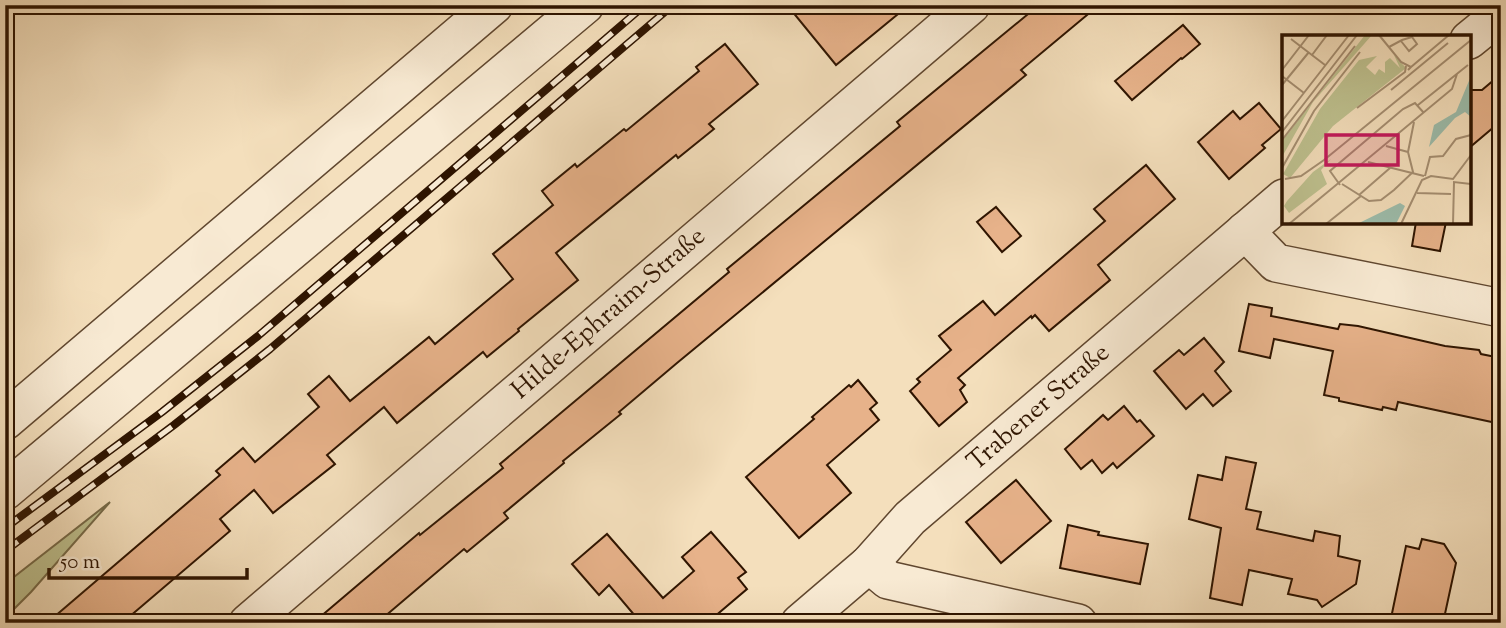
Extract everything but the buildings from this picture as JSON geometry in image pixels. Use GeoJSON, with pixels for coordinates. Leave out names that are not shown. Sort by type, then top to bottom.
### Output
{"type":"FeatureCollection","features":[{"type":"Feature","properties":{"kind":"street"},"geometry":{"type":"LineString","coordinates":[[5,421],[494,5]]}},
{"type":"Feature","properties":{"kind":"street"},"geometry":{"type":"LineString","coordinates":[[5,491],[585,5]]}},
{"type":"Feature","properties":{"kind":"street","name":"Hilde-Ephraim-Straße"},"geometry":{"type":"LineString","coordinates":[[248,623],[971,5]]}},
{"type":"Feature","properties":{"kind":"street"},"geometry":{"type":"LineString","coordinates":[[1471,38],[1501,14]]}},
{"type":"Feature","properties":{"kind":"street","name":"Trabener Straße"},"geometry":{"type":"LineString","coordinates":[[800,623],[869,564],[910,518],[1282,200]]}},
{"type":"Feature","properties":{"kind":"street"},"geometry":{"type":"LineString","coordinates":[[1245,231],[1276,263],[1501,308]]}},
{"type":"Feature","properties":{"kind":"street"},"geometry":{"type":"LineString","coordinates":[[869,564],[888,580],[1077,623]]}},
{"type":"Feature","properties":{"kind":"green space"},"geometry":{"type":"Polygon","coordinates":[[[110,502],[31,592],[5,618],[5,584],[110,502]]]}},
{"type":"Feature","properties":{"kind":"railway"},"geometry":{"type":"LineString","coordinates":[[5,528],[162,412],[258,336],[645,5]]}},
{"type":"Feature","properties":{"kind":"railway"},"geometry":{"type":"LineString","coordinates":[[5,551],[174,425],[270,349],[673,5]]}}]}
